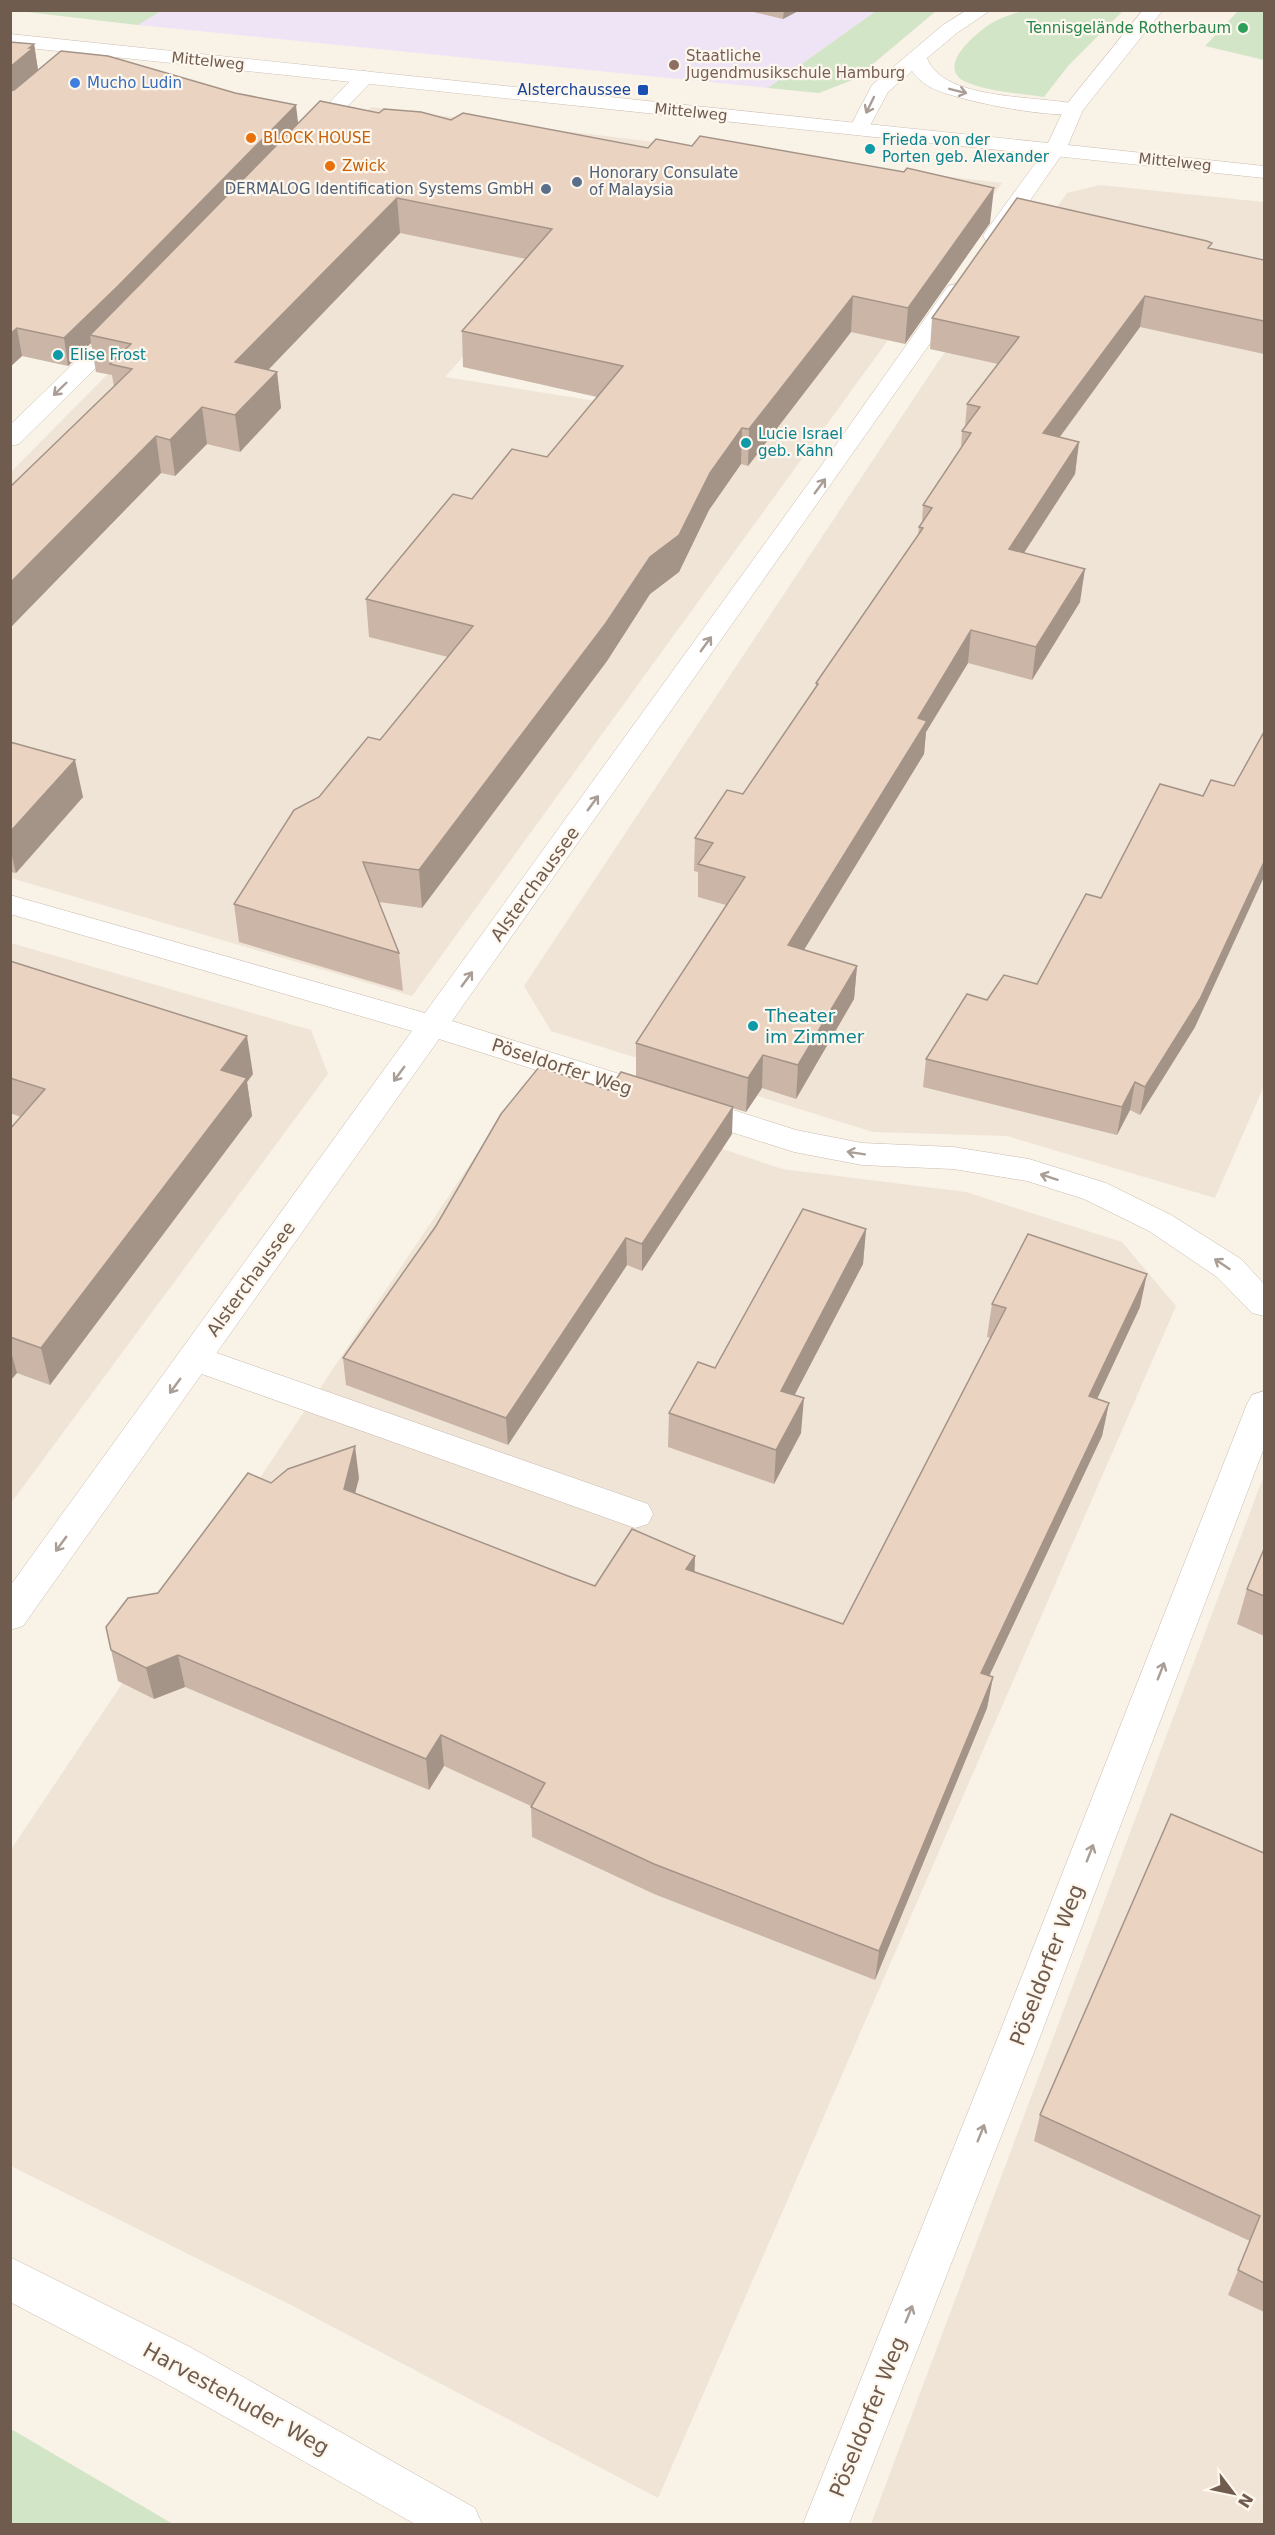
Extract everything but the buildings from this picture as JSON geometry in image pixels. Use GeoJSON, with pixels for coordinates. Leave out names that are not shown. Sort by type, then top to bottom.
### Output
{"type":"FeatureCollection","features":[{"type":"Feature","properties":{"kind":"street"},"geometry":{"type":"LineString","coordinates":[[859,129],[879,89],[950,28],[982,10]]}},
{"type":"Feature","properties":{"kind":"street","name":"Alsterchaussee"},"geometry":{"type":"LineString","coordinates":[[10,1615],[823,481],[1055,150],[1072,109],[1155,10]]}},
{"type":"Feature","properties":{"kind":"street","name":"Mittelweg"},"geometry":{"type":"LineString","coordinates":[[10,40],[1264,172]]}},
{"type":"Feature","properties":{"kind":"street"},"geometry":{"type":"LineString","coordinates":[[68,62],[85,48]]}},
{"type":"Feature","properties":{"kind":"street"},"geometry":{"type":"LineString","coordinates":[[917,57],[917,65],[923,72],[946,88],[988,98],[1072,109]]}},
{"type":"Feature","properties":{"kind":"street"},"geometry":{"type":"LineString","coordinates":[[293,153],[365,77]]}},
{"type":"Feature","properties":{"kind":"street"},"geometry":{"type":"LineString","coordinates":[[10,439],[140,311]]}},
{"type":"Feature","properties":{"kind":"street","name":"Pöseldorfer Weg"},"geometry":{"type":"LineString","coordinates":[[10,904],[433,1026],[794,1141],[862,1154],[953,1158],[1029,1170],[1095,1191],[1160,1223],[1229,1268],[1264,1304]]}},
{"type":"Feature","properties":{"kind":"street"},"geometry":{"type":"LineString","coordinates":[[194,1358],[635,1514]]}},
{"type":"Feature","properties":{"kind":"street","name":"Pöseldorfer Weg"},"geometry":{"type":"LineString","coordinates":[[826,2524],[1008,2064],[1264,1404]]}},
{"type":"Feature","properties":{"kind":"street","name":"Harvestehuder Weg"},"geometry":{"type":"LineString","coordinates":[[10,2278],[174,2362],[459,2524]]}},
{"type":"Feature","properties":{"kind":"shaded area","name":"Staatliche Jugendmusikschule Hamburg"},"geometry":{"type":"Polygon","coordinates":[[[161,10],[876,11],[768,88],[138,25],[161,10]]]}},
{"type":"Feature","properties":{"kind":"shaded area"},"geometry":{"type":"Polygon","coordinates":[[[371,107],[654,142],[445,377],[633,407],[678,145],[1002,183],[412,996],[11,878],[10,473],[371,107]]]}},
{"type":"Feature","properties":{"kind":"shaded area"},"geometry":{"type":"Polygon","coordinates":[[[1100,185],[1264,202],[1264,1086],[1215,1198],[1007,1136],[873,1132],[551,1031],[524,986],[938,362],[1042,215],[1052,214],[1067,193],[1100,185]]]}},
{"type":"Feature","properties":{"kind":"shaded area"},"geometry":{"type":"Polygon","coordinates":[[[11,943],[311,1030],[328,1074],[11,1503],[11,943]]]}},
{"type":"Feature","properties":{"kind":"shaded area"},"geometry":{"type":"Polygon","coordinates":[[[525,1082],[782,1169],[966,1192],[1122,1242],[1176,1306],[658,2498],[293,2306],[11,2166],[10,1851],[525,1082]]]}},
{"type":"Feature","properties":{"kind":"shaded area"},"geometry":{"type":"Polygon","coordinates":[[[1264,1475],[1264,2524],[871,2524],[1264,1475]]]}},
{"type":"Feature","properties":{"kind":"green space"},"geometry":{"type":"Polygon","coordinates":[[[161,10],[138,25],[18,11],[161,10]]]}},
{"type":"Feature","properties":{"kind":"green space"},"geometry":{"type":"Polygon","coordinates":[[[876,11],[936,11],[855,79],[819,93],[768,88],[876,11]]]}},
{"type":"Feature","properties":{"kind":"green space"},"geometry":{"type":"Polygon","coordinates":[[[1022,11],[1123,11],[1068,66],[1044,97],[984,88],[966,82],[958,76],[955,69],[956,61],[973,37],[995,21],[1022,11]]]}},
{"type":"Feature","properties":{"kind":"green space","name":"Tennisgelände Rotherbaum"},"geometry":{"type":"Polygon","coordinates":[[[1238,11],[1264,11],[1264,60],[1205,46],[1238,11]]]}},
{"type":"Feature","properties":{"kind":"green space"},"geometry":{"type":"Polygon","coordinates":[[[11,2429],[173,2524],[11,2524],[11,2429]]]}},
{"type":"Feature","properties":{"kind":"place","name":"Tennisgelände Rotherbaum"},"geometry":{"type":"Point","coordinates":[1243,28]}},
{"type":"Feature","properties":{"kind":"place","name":"Staatliche Jugendmusikschule Hamburg"},"geometry":{"type":"Point","coordinates":[674,65]}},
{"type":"Feature","properties":{"kind":"place","name":"Mucho Ludin"},"geometry":{"type":"Point","coordinates":[75,83]}},
{"type":"Feature","properties":{"kind":"place","name":"Alsterchaussee"},"geometry":{"type":"Point","coordinates":[643,90]}},
{"type":"Feature","properties":{"kind":"place","name":"BLOCK HOUSE"},"geometry":{"type":"Point","coordinates":[251,138]}},
{"type":"Feature","properties":{"kind":"place","name":"Frieda von der Porten geb. Alexander"},"geometry":{"type":"Point","coordinates":[870,149]}},
{"type":"Feature","properties":{"kind":"place","name":"Zwick"},"geometry":{"type":"Point","coordinates":[330,166]}},
{"type":"Feature","properties":{"kind":"place","name":"Honorary Consulate of Malaysia"},"geometry":{"type":"Point","coordinates":[577,182]}},
{"type":"Feature","properties":{"kind":"place","name":"DERMALOG Identification Systems GmbH"},"geometry":{"type":"Point","coordinates":[546,189]}},
{"type":"Feature","properties":{"kind":"place","name":"Elise Frost"},"geometry":{"type":"Point","coordinates":[58,355]}},
{"type":"Feature","properties":{"kind":"place","name":"Lucie Israel geb. Kahn"},"geometry":{"type":"Point","coordinates":[746,443]}},
{"type":"Feature","properties":{"kind":"place","name":"Theater im Zimmer"},"geometry":{"type":"Point","coordinates":[753,1026]}}]}
